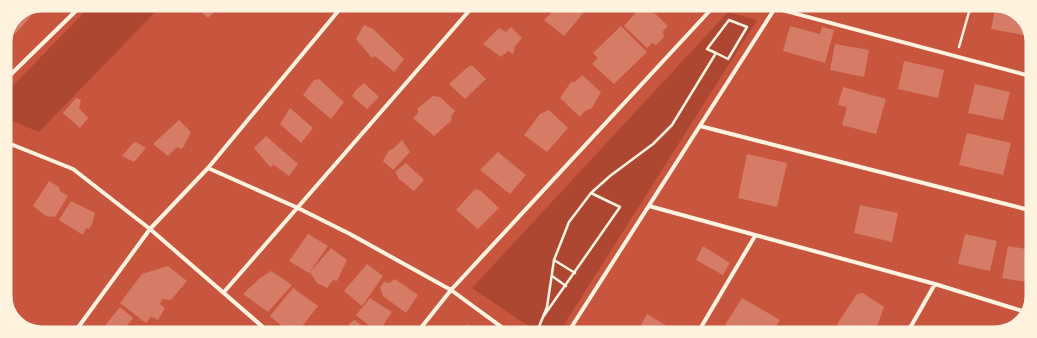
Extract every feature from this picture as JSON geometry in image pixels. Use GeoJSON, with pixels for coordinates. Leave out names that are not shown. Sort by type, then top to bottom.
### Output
{"type":"FeatureCollection","features":[{"type":"Feature","properties":{"kind":"street"},"geometry":{"type":"LineString","coordinates":[[10,75],[77,10]]}},
{"type":"Feature","properties":{"kind":"street"},"geometry":{"type":"LineString","coordinates":[[78,328],[150,229],[208,168],[339,10]]}},
{"type":"Feature","properties":{"kind":"street"},"geometry":{"type":"LineString","coordinates":[[224,292],[470,10]]}},
{"type":"Feature","properties":{"kind":"street"},"geometry":{"type":"LineString","coordinates":[[421,328],[451,290],[710,10]]}},
{"type":"Feature","properties":{"kind":"street"},"geometry":{"type":"LineString","coordinates":[[571,328],[774,10]]}},
{"type":"Feature","properties":{"kind":"street"},"geometry":{"type":"LineString","coordinates":[[787,10],[1027,75]]}},
{"type":"Feature","properties":{"kind":"street"},"geometry":{"type":"LineString","coordinates":[[700,126],[1027,209]]}},
{"type":"Feature","properties":{"kind":"street"},"geometry":{"type":"LineString","coordinates":[[10,144],[73,170],[150,229],[264,328]]}},
{"type":"Feature","properties":{"kind":"street"},"geometry":{"type":"LineString","coordinates":[[208,168],[298,208],[451,290],[503,328]]}},
{"type":"Feature","properties":{"kind":"street"},"geometry":{"type":"LineString","coordinates":[[649,206],[935,284],[1023,312]]}},
{"type":"Feature","properties":{"kind":"street"},"geometry":{"type":"LineString","coordinates":[[701,328],[755,236]]}},
{"type":"Feature","properties":{"kind":"street"},"geometry":{"type":"LineString","coordinates":[[910,328],[935,284]]}},
{"type":"Feature","properties":{"kind":"path"},"geometry":{"type":"LineString","coordinates":[[956,57],[970,10]]}},
{"type":"Feature","properties":{"kind":"path"},"geometry":{"type":"LineString","coordinates":[[729,20],[747,27],[728,59],[716,53],[707,48],[729,20]]}},
{"type":"Feature","properties":{"kind":"path"},"geometry":{"type":"LineString","coordinates":[[538,328],[547,307],[554,260],[569,222],[591,193],[610,176],[653,144],[672,125],[716,53]]}},
{"type":"Feature","properties":{"kind":"path"},"geometry":{"type":"LineString","coordinates":[[543,316],[566,286],[620,207],[591,193]]}},
{"type":"Feature","properties":{"kind":"path"},"geometry":{"type":"LineString","coordinates":[[554,260],[575,273]]}},
{"type":"Feature","properties":{"kind":"path"},"geometry":{"type":"LineString","coordinates":[[552,276],[566,286]]}},
{"type":"Feature","properties":{"kind":"shaded area"},"geometry":{"type":"Polygon","coordinates":[[[86,10],[157,10],[39,132],[10,120],[10,89],[86,10]]]}},
{"type":"Feature","properties":{"kind":"shaded area"},"geometry":{"type":"Polygon","coordinates":[[[728,12],[757,20],[562,328],[531,328],[472,288],[728,12]]]}},
{"type":"Feature","properties":{"kind":"building"},"geometry":{"type":"Polygon","coordinates":[[[199,10],[216,10],[208,18],[199,10]]]}},
{"type":"Feature","properties":{"kind":"building"},"geometry":{"type":"Polygon","coordinates":[[[553,10],[586,10],[564,36],[544,20],[553,10]]]}},
{"type":"Feature","properties":{"kind":"building"},"geometry":{"type":"Polygon","coordinates":[[[638,10],[651,10],[668,26],[663,31],[664,37],[656,45],[652,43],[647,48],[624,26],[638,10]]]}},
{"type":"Feature","properties":{"kind":"building"},"geometry":{"type":"Polygon","coordinates":[[[995,10],[1013,15],[1020,22],[1024,29],[1023,35],[991,29],[995,10]]]}},
{"type":"Feature","properties":{"kind":"building"},"geometry":{"type":"Polygon","coordinates":[[[28,13],[31,16],[15,34],[12,30],[15,24],[19,19],[28,13]]]}},
{"type":"Feature","properties":{"kind":"building"},"geometry":{"type":"Polygon","coordinates":[[[364,25],[373,29],[404,59],[394,72],[375,56],[372,58],[356,39],[364,25]]]}},
{"type":"Feature","properties":{"kind":"building"},"geometry":{"type":"Polygon","coordinates":[[[621,26],[647,52],[614,84],[592,64],[598,58],[593,53],[621,26]]]}},
{"type":"Feature","properties":{"kind":"building"},"geometry":{"type":"Polygon","coordinates":[[[790,26],[820,34],[822,27],[834,30],[825,63],[783,51],[790,26]]]}},
{"type":"Feature","properties":{"kind":"building"},"geometry":{"type":"Polygon","coordinates":[[[511,27],[522,38],[515,46],[513,54],[508,51],[501,57],[483,44],[499,28],[506,32],[511,27]]]}},
{"type":"Feature","properties":{"kind":"building"},"geometry":{"type":"Polygon","coordinates":[[[835,44],[869,50],[864,77],[830,70],[835,44]]]}},
{"type":"Feature","properties":{"kind":"building"},"geometry":{"type":"Polygon","coordinates":[[[904,61],[944,70],[938,98],[898,89],[904,61]]]}},
{"type":"Feature","properties":{"kind":"building"},"geometry":{"type":"Polygon","coordinates":[[[469,66],[473,66],[486,79],[465,99],[449,84],[469,66]]]}},
{"type":"Feature","properties":{"kind":"building"},"geometry":{"type":"Polygon","coordinates":[[[582,75],[601,92],[592,108],[585,111],[580,117],[560,98],[571,82],[575,82],[582,75]]]}},
{"type":"Feature","properties":{"kind":"building"},"geometry":{"type":"Polygon","coordinates":[[[319,79],[344,102],[331,119],[303,95],[314,80],[319,79]]]}},
{"type":"Feature","properties":{"kind":"building"},"geometry":{"type":"Polygon","coordinates":[[[364,83],[379,97],[367,109],[352,96],[364,83]]]}},
{"type":"Feature","properties":{"kind":"building"},"geometry":{"type":"Polygon","coordinates":[[[975,84],[1010,92],[1003,120],[968,113],[975,84]]]}},
{"type":"Feature","properties":{"kind":"building"},"geometry":{"type":"Polygon","coordinates":[[[843,87],[886,99],[876,134],[842,125],[847,107],[838,105],[843,87]]]}},
{"type":"Feature","properties":{"kind":"building"},"geometry":{"type":"Polygon","coordinates":[[[433,96],[440,97],[455,111],[451,116],[452,120],[434,136],[413,118],[418,113],[418,108],[433,96]]]}},
{"type":"Feature","properties":{"kind":"building"},"geometry":{"type":"Polygon","coordinates":[[[76,98],[81,100],[79,108],[88,118],[80,128],[63,113],[76,98]]]}},
{"type":"Feature","properties":{"kind":"building"},"geometry":{"type":"Polygon","coordinates":[[[290,108],[313,128],[301,143],[280,124],[290,108]]]}},
{"type":"Feature","properties":{"kind":"building"},"geometry":{"type":"Polygon","coordinates":[[[549,110],[568,128],[547,152],[524,135],[540,114],[549,110]]]}},
{"type":"Feature","properties":{"kind":"building"},"geometry":{"type":"Polygon","coordinates":[[[179,120],[191,132],[184,146],[181,149],[177,147],[168,156],[153,144],[179,120]]]}},
{"type":"Feature","properties":{"kind":"building"},"geometry":{"type":"Polygon","coordinates":[[[967,133],[1011,143],[1003,175],[959,165],[967,133]]]}},
{"type":"Feature","properties":{"kind":"building"},"geometry":{"type":"Polygon","coordinates":[[[266,136],[298,164],[289,176],[274,165],[270,167],[254,148],[266,136]]]}},
{"type":"Feature","properties":{"kind":"building"},"geometry":{"type":"Polygon","coordinates":[[[402,140],[410,152],[393,170],[383,161],[389,150],[393,149],[402,140]]]}},
{"type":"Feature","properties":{"kind":"building"},"geometry":{"type":"Polygon","coordinates":[[[136,142],[146,148],[134,162],[122,156],[133,143],[136,142]]]}},
{"type":"Feature","properties":{"kind":"building"},"geometry":{"type":"Polygon","coordinates":[[[498,152],[526,175],[510,194],[480,170],[498,152]]]}},
{"type":"Feature","properties":{"kind":"building"},"geometry":{"type":"Polygon","coordinates":[[[747,154],[787,163],[777,207],[738,198],[747,154]]]}},
{"type":"Feature","properties":{"kind":"building"},"geometry":{"type":"Polygon","coordinates":[[[406,163],[424,180],[414,191],[399,179],[395,172],[406,163]]]}},
{"type":"Feature","properties":{"kind":"building"},"geometry":{"type":"Polygon","coordinates":[[[49,181],[59,187],[60,191],[68,196],[55,217],[46,216],[33,206],[49,181]]]}},
{"type":"Feature","properties":{"kind":"building"},"geometry":{"type":"Polygon","coordinates":[[[475,189],[480,190],[499,208],[478,229],[456,210],[475,189]]]}},
{"type":"Feature","properties":{"kind":"building"},"geometry":{"type":"Polygon","coordinates":[[[71,201],[95,213],[92,224],[89,229],[86,228],[83,235],[59,220],[71,201]]]}},
{"type":"Feature","properties":{"kind":"building"},"geometry":{"type":"Polygon","coordinates":[[[860,205],[898,213],[892,242],[854,233],[860,205]]]}},
{"type":"Feature","properties":{"kind":"building"},"geometry":{"type":"Polygon","coordinates":[[[308,234],[328,246],[309,273],[289,261],[308,234]]]}},
{"type":"Feature","properties":{"kind":"building"},"geometry":{"type":"Polygon","coordinates":[[[965,234],[997,241],[990,271],[958,264],[965,234]]]}},
{"type":"Feature","properties":{"kind":"building"},"geometry":{"type":"Polygon","coordinates":[[[703,246],[730,263],[723,275],[696,260],[703,246]]]}},
{"type":"Feature","properties":{"kind":"building"},"geometry":{"type":"Polygon","coordinates":[[[1008,246],[1027,249],[1027,282],[1002,278],[1008,246]]]}},
{"type":"Feature","properties":{"kind":"building"},"geometry":{"type":"Polygon","coordinates":[[[331,248],[347,260],[337,281],[333,280],[327,288],[317,283],[310,272],[331,248]]]}},
{"type":"Feature","properties":{"kind":"building"},"geometry":{"type":"Polygon","coordinates":[[[367,264],[383,276],[362,306],[344,291],[367,264]]]}},
{"type":"Feature","properties":{"kind":"building"},"geometry":{"type":"Polygon","coordinates":[[[168,266],[187,281],[171,300],[162,299],[160,304],[165,308],[158,320],[151,317],[146,323],[120,303],[142,274],[168,266]]]}},
{"type":"Feature","properties":{"kind":"building"},"geometry":{"type":"Polygon","coordinates":[[[271,271],[292,285],[268,312],[243,294],[260,278],[271,271]]]}},
{"type":"Feature","properties":{"kind":"building"},"geometry":{"type":"Polygon","coordinates":[[[395,279],[418,295],[406,313],[383,296],[380,287],[384,282],[389,283],[395,279]]]}},
{"type":"Feature","properties":{"kind":"building"},"geometry":{"type":"Polygon","coordinates":[[[293,288],[318,306],[301,328],[284,328],[270,316],[293,288]]]}},
{"type":"Feature","properties":{"kind":"building"},"geometry":{"type":"Polygon","coordinates":[[[863,293],[884,307],[876,328],[836,328],[838,323],[857,294],[863,293]]]}},
{"type":"Feature","properties":{"kind":"building"},"geometry":{"type":"Polygon","coordinates":[[[370,298],[392,312],[381,328],[372,328],[356,315],[370,298]]]}},
{"type":"Feature","properties":{"kind":"building"},"geometry":{"type":"Polygon","coordinates":[[[742,298],[780,320],[775,328],[730,328],[725,325],[742,298]]]}},
{"type":"Feature","properties":{"kind":"building"},"geometry":{"type":"Polygon","coordinates":[[[120,307],[133,318],[125,328],[103,328],[120,307]]]}},
{"type":"Feature","properties":{"kind":"building"},"geometry":{"type":"Polygon","coordinates":[[[647,314],[670,328],[639,328],[647,314]]]}},
{"type":"Feature","properties":{"kind":"building"},"geometry":{"type":"Polygon","coordinates":[[[355,320],[365,328],[346,328],[351,322],[355,320]]]}},
{"type":"Feature","properties":{"kind":"building"},"geometry":{"type":"Polygon","coordinates":[[[467,324],[473,328],[462,328],[467,324]]]}}]}
